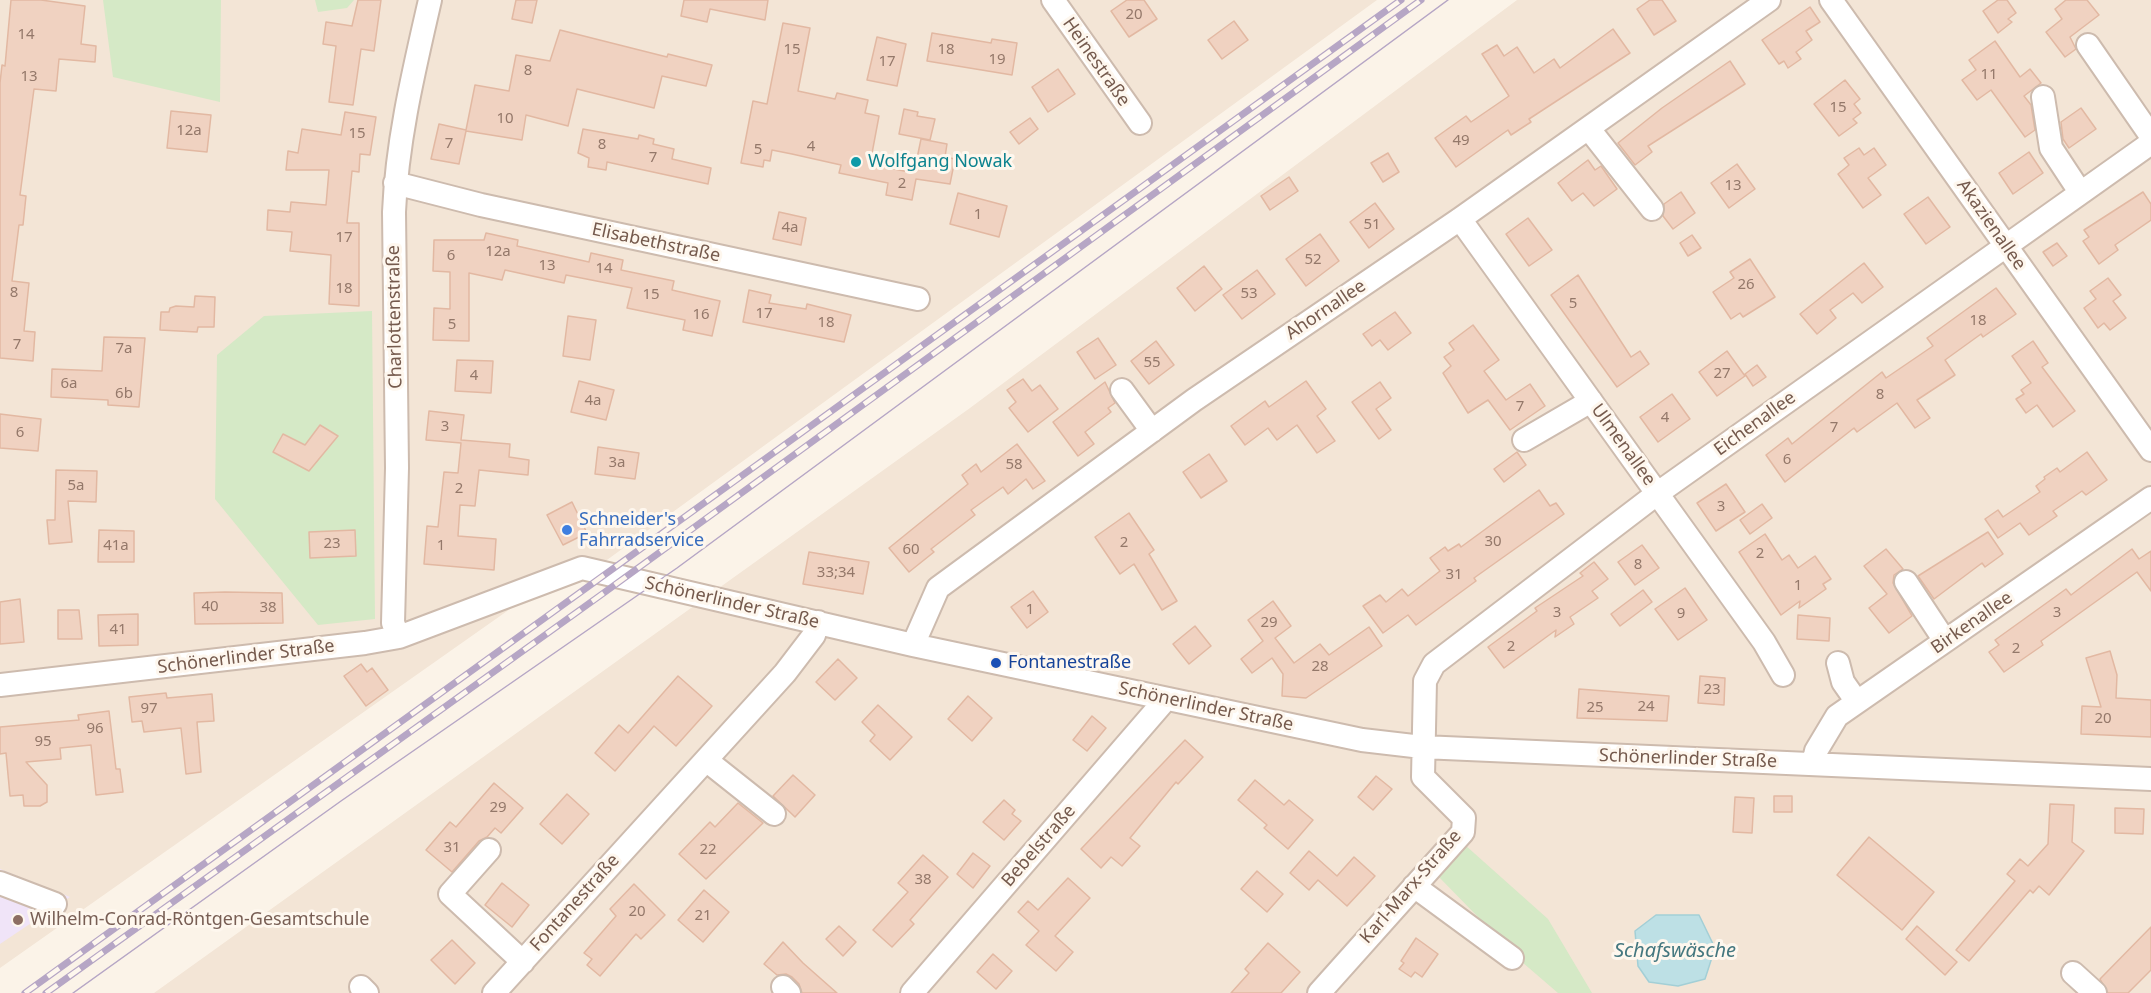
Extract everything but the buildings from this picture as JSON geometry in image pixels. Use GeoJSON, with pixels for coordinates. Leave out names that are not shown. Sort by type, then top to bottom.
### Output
{"type":"FeatureCollection","features":[{"type":"Feature","properties":{"kind":"street","name":"Charlottenstraße"},"geometry":{"type":"LineString","coordinates":[[399,637],[393,616],[397,468],[395,183],[410,87],[430,0]]}},
{"type":"Feature","properties":{"kind":"street","name":"Heinestraße"},"geometry":{"type":"LineString","coordinates":[[1053,0],[1140,123]]}},
{"type":"Feature","properties":{"kind":"street","name":"Akazienallee"},"geometry":{"type":"LineString","coordinates":[[1831,0],[2151,450]]}},
{"type":"Feature","properties":{"kind":"street","name":"Ahornallee"},"geometry":{"type":"LineString","coordinates":[[913,645],[938,588],[1152,431],[1589,129],[1762,2]]}},
{"type":"Feature","properties":{"kind":"street"},"geometry":{"type":"LineString","coordinates":[[2088,45],[2151,136]]}},
{"type":"Feature","properties":{"kind":"street"},"geometry":{"type":"LineString","coordinates":[[2043,97],[2051,148],[2080,192]]}},
{"type":"Feature","properties":{"kind":"street"},"geometry":{"type":"LineString","coordinates":[[1589,129],[1652,209]]}},
{"type":"Feature","properties":{"kind":"street","name":"Eichenallee"},"geometry":{"type":"LineString","coordinates":[[1422,747],[1425,681],[1434,664],[1658,493],[2005,244],[2151,143]]}},
{"type":"Feature","properties":{"kind":"street","name":"Elisabethstraße"},"geometry":{"type":"LineString","coordinates":[[395,183],[482,205],[918,299]]}},
{"type":"Feature","properties":{"kind":"street","name":"Ulmenallee"},"geometry":{"type":"LineString","coordinates":[[1460,219],[1764,642],[1783,675]]}},
{"type":"Feature","properties":{"kind":"street"},"geometry":{"type":"LineString","coordinates":[[1122,390],[1152,431]]}},
{"type":"Feature","properties":{"kind":"street"},"geometry":{"type":"LineString","coordinates":[[1524,440],[1592,402]]}},
{"type":"Feature","properties":{"kind":"street","name":"Birkenallee"},"geometry":{"type":"LineString","coordinates":[[1813,764],[1816,751],[1837,717],[2151,498]]}},
{"type":"Feature","properties":{"kind":"street","name":"Schönerlinder Straße"},"geometry":{"type":"LineString","coordinates":[[0,685],[365,643],[399,637],[582,568],[913,645],[1362,740],[1422,747],[2151,779]]}},
{"type":"Feature","properties":{"kind":"street"},"geometry":{"type":"LineString","coordinates":[[1906,582],[1945,641]]}},
{"type":"Feature","properties":{"kind":"street","name":"Fontanestraße"},"geometry":{"type":"LineString","coordinates":[[494,993],[785,673],[814,635],[818,622]]}},
{"type":"Feature","properties":{"kind":"street"},"geometry":{"type":"LineString","coordinates":[[1838,663],[1843,682],[1857,702]]}},
{"type":"Feature","properties":{"kind":"street","name":"Bebelstraße"},"geometry":{"type":"LineString","coordinates":[[912,993],[1166,699]]}},
{"type":"Feature","properties":{"kind":"street","name":"Karl-Marx-Straße"},"geometry":{"type":"LineString","coordinates":[[1319,993],[1463,832],[1464,818],[1423,777],[1422,747]]}},
{"type":"Feature","properties":{"kind":"street"},"geometry":{"type":"LineString","coordinates":[[706,760],[774,814]]}},
{"type":"Feature","properties":{"kind":"street"},"geometry":{"type":"LineString","coordinates":[[489,850],[450,894],[523,962]]}},
{"type":"Feature","properties":{"kind":"street"},"geometry":{"type":"LineString","coordinates":[[0,883],[55,904]]}},
{"type":"Feature","properties":{"kind":"street"},"geometry":{"type":"LineString","coordinates":[[1414,886],[1512,958]]}},
{"type":"Feature","properties":{"kind":"street"},"geometry":{"type":"LineString","coordinates":[[2073,973],[2095,993]]}},
{"type":"Feature","properties":{"kind":"shaded area"},"geometry":{"type":"Polygon","coordinates":[[[0,0],[1377,0],[578,581],[376,641],[0,685],[0,0]]]}},
{"type":"Feature","properties":{"kind":"shaded area"},"geometry":{"type":"Polygon","coordinates":[[[1517,0],[2151,0],[2151,993],[154,993],[970,408],[1517,0]]]}},
{"type":"Feature","properties":{"kind":"shaded area"},"geometry":{"type":"Polygon","coordinates":[[[520,602],[0,968],[0,688],[387,645],[520,602]]]}},
{"type":"Feature","properties":{"kind":"shaded area","name":"Wilhelm-Conrad-Röntgen-Gesamtschule"},"geometry":{"type":"Polygon","coordinates":[[[0,869],[70,897],[0,944],[0,869]]]}},
{"type":"Feature","properties":{"kind":"green space"},"geometry":{"type":"Polygon","coordinates":[[[103,0],[221,0],[220,102],[113,77],[103,0]]]}},
{"type":"Feature","properties":{"kind":"green space"},"geometry":{"type":"Polygon","coordinates":[[[315,0],[354,0],[347,8],[318,12],[315,0]]]}},
{"type":"Feature","properties":{"kind":"green space"},"geometry":{"type":"Polygon","coordinates":[[[372,311],[375,619],[318,625],[215,499],[217,355],[264,316],[372,311]]]}},
{"type":"Feature","properties":{"kind":"green space"},"geometry":{"type":"Polygon","coordinates":[[[1465,845],[1548,919],[1592,993],[1558,993],[1522,962],[1437,875],[1465,845]]]}},
{"type":"Feature","properties":{"kind":"water","name":"Schafswäsche"},"geometry":{"type":"Polygon","coordinates":[[[1656,915],[1699,915],[1715,948],[1705,979],[1678,986],[1649,982],[1638,966],[1635,931],[1656,915]]]}},
{"type":"Feature","properties":{"kind":"tram line"},"geometry":{"type":"LineString","coordinates":[[73,993],[341,801],[677,568],[1448,0]]}},
{"type":"Feature","properties":{"kind":"railway"},"geometry":{"type":"LineString","coordinates":[[25,993],[1401,0]]}},
{"type":"Feature","properties":{"kind":"railway"},"geometry":{"type":"LineString","coordinates":[[46,993],[605,592],[1421,0]]}},
{"type":"Feature","properties":{"kind":"place","name":"Wolfgang Nowak"},"geometry":{"type":"Point","coordinates":[856,162]}},
{"type":"Feature","properties":{"kind":"place","name":"Schneider's Fahrradservice"},"geometry":{"type":"Point","coordinates":[567,530]}},
{"type":"Feature","properties":{"kind":"place","name":"Fontanestraße"},"geometry":{"type":"Point","coordinates":[996,663]}},
{"type":"Feature","properties":{"kind":"place","name":"Wilhelm-Conrad-Röntgen-Gesamtschule"},"geometry":{"type":"Point","coordinates":[18,920]}}]}
